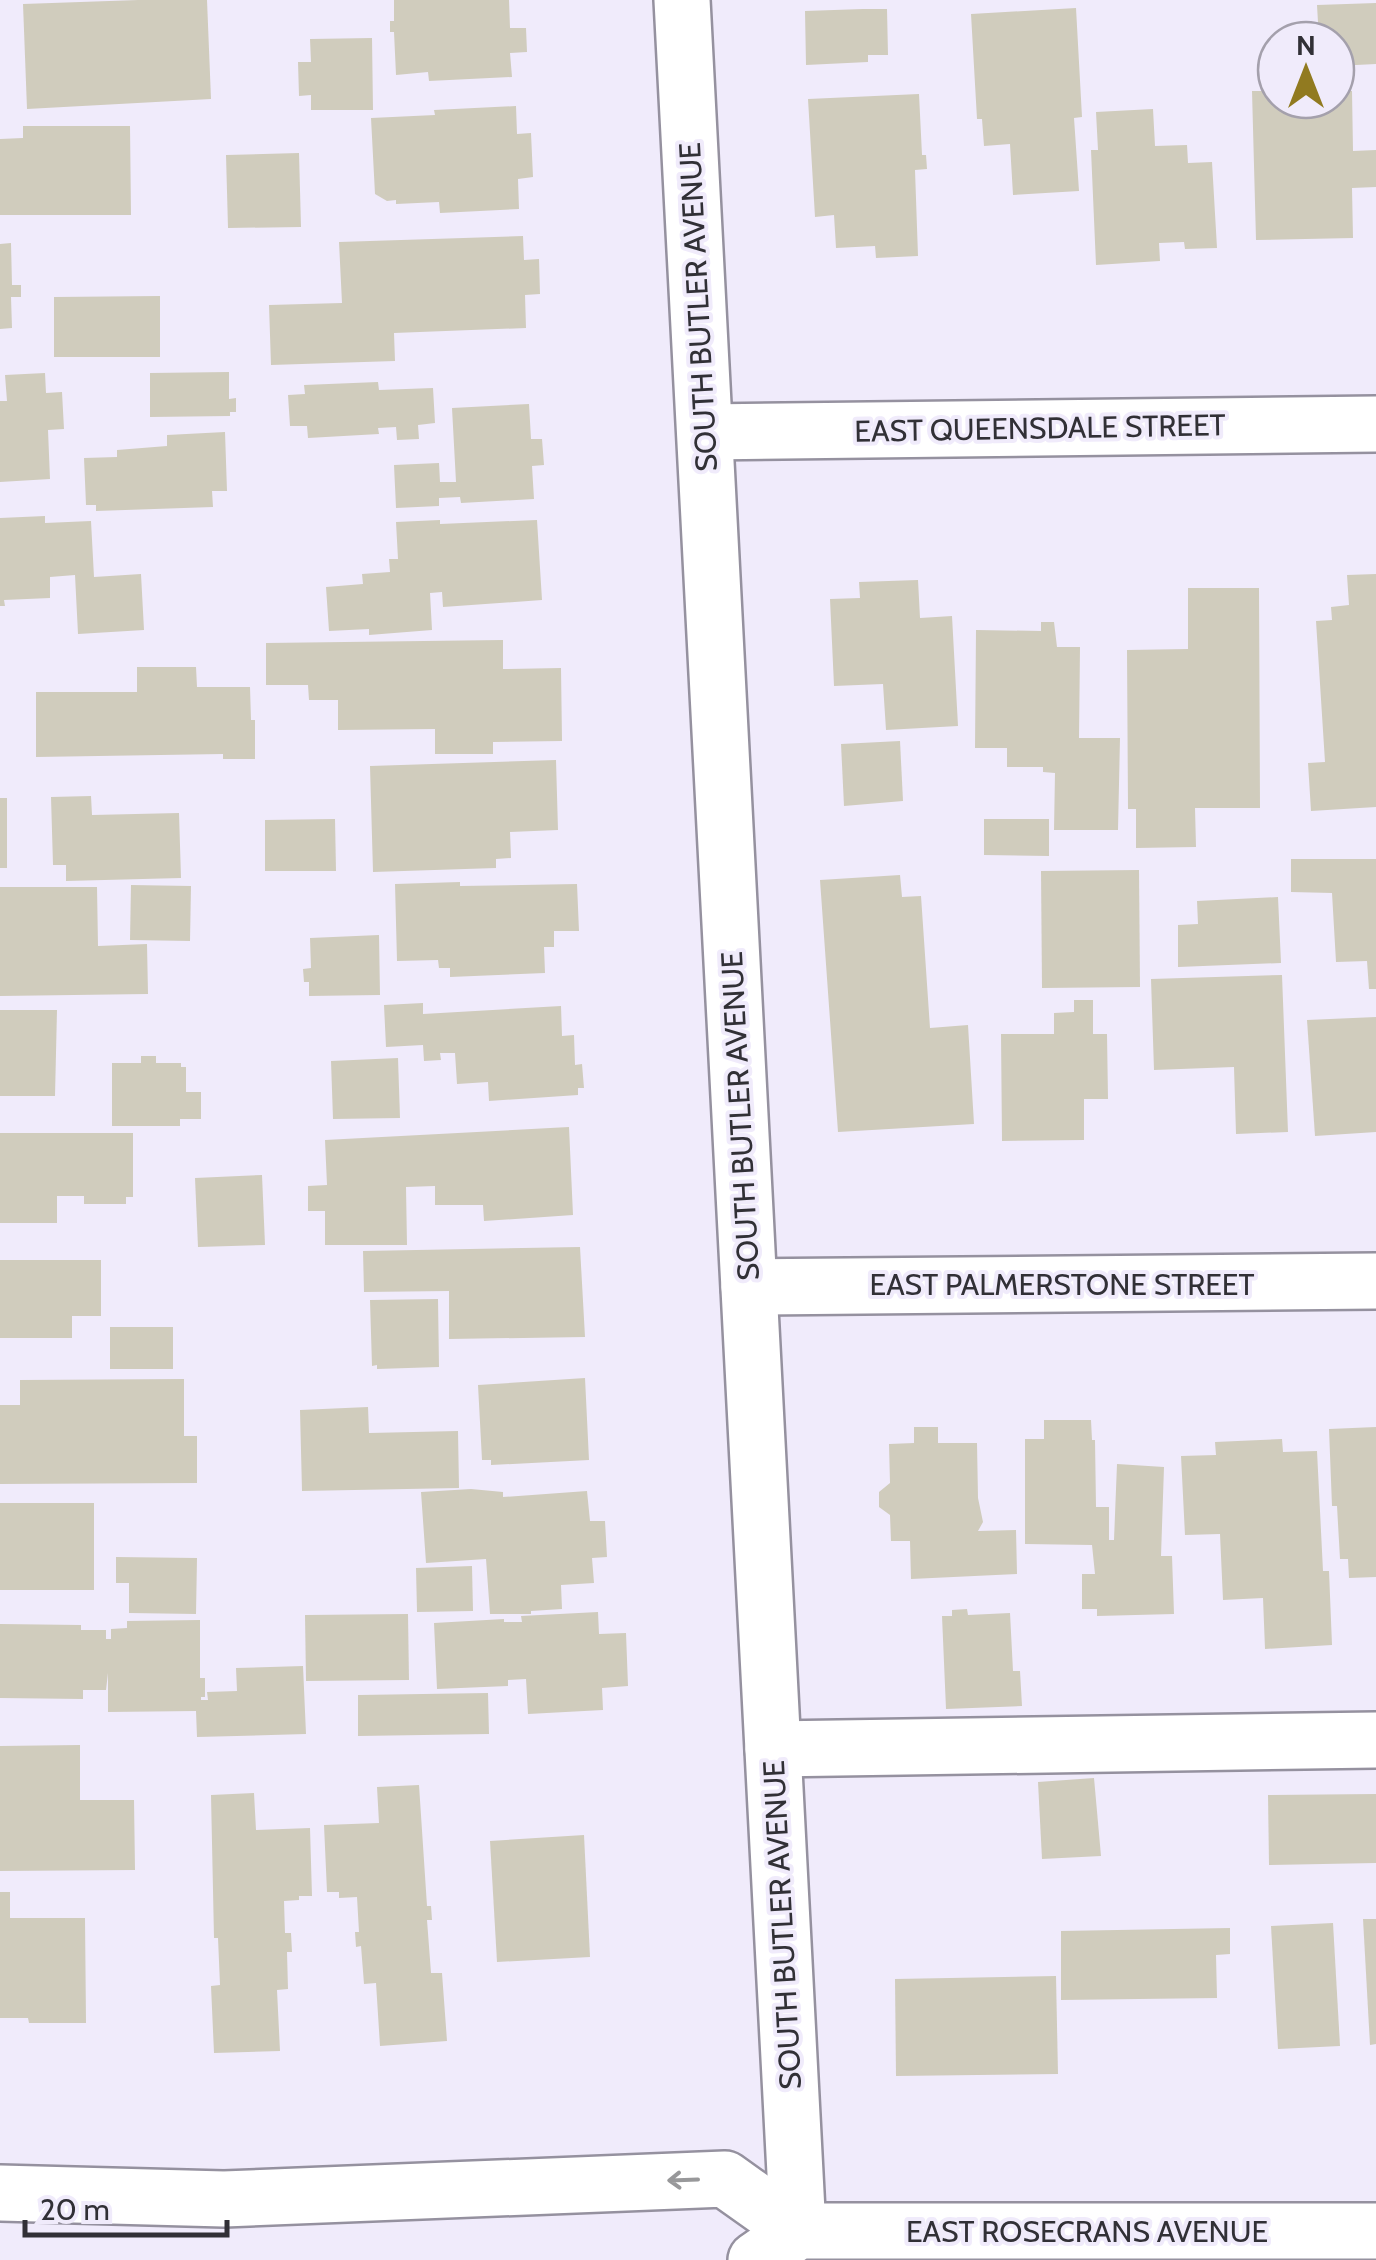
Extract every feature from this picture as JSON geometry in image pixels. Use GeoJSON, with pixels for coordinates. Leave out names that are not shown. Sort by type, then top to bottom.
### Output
{"type":"FeatureCollection","features":[{"type":"Feature","properties":{"kind":"street","name":"SOUTH BUTLER AVENUE"},"geometry":{"type":"LineString","coordinates":[[682,0],[773,1750],[777,2246]]}},
{"type":"Feature","properties":{"kind":"street","name":"EAST QUEENSDALE STREET"},"geometry":{"type":"LineString","coordinates":[[705,432],[1376,424]]}},
{"type":"Feature","properties":{"kind":"street","name":"EAST PALMERSTONE STREET"},"geometry":{"type":"LineString","coordinates":[[749,1286],[1376,1281]]}},
{"type":"Feature","properties":{"kind":"street"},"geometry":{"type":"LineString","coordinates":[[773,1750],[1376,1740]]}},
{"type":"Feature","properties":{"kind":"street"},"geometry":{"type":"LineString","coordinates":[[0,2193],[224,2199],[726,2179],[777,2246]]}},
{"type":"Feature","properties":{"kind":"street","name":"EAST ROSECRANS AVENUE"},"geometry":{"type":"LineString","coordinates":[[777,2246],[1376,2231]]}},
{"type":"Feature","properties":{"kind":"building"},"geometry":{"type":"Polygon","coordinates":[[[207,0],[211,99],[27,109],[23,4],[207,0]]]}},
{"type":"Feature","properties":{"kind":"building"},"geometry":{"type":"Polygon","coordinates":[[[394,0],[509,0],[510,28],[526,28],[527,52],[510,53],[512,77],[429,81],[428,72],[396,75],[394,32],[390,32],[394,0]]]}},
{"type":"Feature","properties":{"kind":"building"},"geometry":{"type":"Polygon","coordinates":[[[1376,3],[1376,64],[1356,65],[1356,20],[1318,20],[1317,5],[1376,3]]]}},
{"type":"Feature","properties":{"kind":"building"},"geometry":{"type":"Polygon","coordinates":[[[1076,8],[1082,117],[1074,118],[1079,191],[1013,195],[1010,144],[984,146],[982,119],[977,119],[971,14],[1076,8]]]}},
{"type":"Feature","properties":{"kind":"building"},"geometry":{"type":"Polygon","coordinates":[[[887,9],[888,55],[868,55],[868,62],[806,65],[805,11],[887,9]]]}},
{"type":"Feature","properties":{"kind":"building"},"geometry":{"type":"Polygon","coordinates":[[[372,38],[373,110],[311,110],[311,95],[299,96],[298,62],[311,62],[310,39],[372,38]]]}},
{"type":"Feature","properties":{"kind":"building"},"geometry":{"type":"Polygon","coordinates":[[[1252,91],[1256,91],[1256,120],[1352,120],[1353,151],[1376,150],[1376,187],[1352,188],[1353,238],[1256,240],[1252,91]]]}},
{"type":"Feature","properties":{"kind":"building"},"geometry":{"type":"Polygon","coordinates":[[[919,94],[922,155],[926,155],[927,169],[915,170],[918,256],[876,258],[875,246],[836,248],[834,215],[815,217],[808,99],[919,94]]]}},
{"type":"Feature","properties":{"kind":"building"},"geometry":{"type":"Polygon","coordinates":[[[516,106],[517,134],[531,133],[533,177],[518,179],[519,209],[440,213],[439,202],[396,204],[396,200],[387,201],[375,194],[371,118],[516,106]]]}},
{"type":"Feature","properties":{"kind":"building"},"geometry":{"type":"Polygon","coordinates":[[[1153,109],[1155,146],[1187,145],[1188,163],[1212,162],[1217,248],[1185,249],[1184,242],[1159,243],[1160,261],[1096,265],[1091,150],[1098,150],[1096,112],[1153,109]]]}},
{"type":"Feature","properties":{"kind":"building"},"geometry":{"type":"Polygon","coordinates":[[[23,126],[130,126],[131,215],[0,215],[0,139],[23,138],[23,126]]]}},
{"type":"Feature","properties":{"kind":"building"},"geometry":{"type":"Polygon","coordinates":[[[299,153],[301,227],[228,228],[226,155],[299,153]]]}},
{"type":"Feature","properties":{"kind":"building"},"geometry":{"type":"Polygon","coordinates":[[[523,236],[524,260],[539,259],[540,294],[525,295],[526,328],[394,333],[395,361],[271,365],[269,305],[342,303],[339,242],[523,236]]]}},
{"type":"Feature","properties":{"kind":"building"},"geometry":{"type":"Polygon","coordinates":[[[11,243],[12,285],[21,285],[21,297],[11,297],[12,328],[0,329],[0,244],[11,243]]]}},
{"type":"Feature","properties":{"kind":"building"},"geometry":{"type":"Polygon","coordinates":[[[160,296],[160,357],[54,357],[54,297],[160,296]]]}},
{"type":"Feature","properties":{"kind":"building"},"geometry":{"type":"Polygon","coordinates":[[[229,372],[229,399],[236,398],[236,412],[230,412],[230,416],[150,417],[150,373],[229,372]]]}},
{"type":"Feature","properties":{"kind":"building"},"geometry":{"type":"Polygon","coordinates":[[[45,373],[46,393],[62,392],[64,429],[48,430],[50,479],[0,482],[0,401],[7,401],[5,375],[45,373]]]}},
{"type":"Feature","properties":{"kind":"building"},"geometry":{"type":"Polygon","coordinates":[[[378,382],[379,390],[433,388],[435,423],[418,425],[419,439],[397,440],[396,427],[378,428],[379,434],[308,438],[307,426],[290,426],[288,395],[305,394],[304,385],[378,382]]]}},
{"type":"Feature","properties":{"kind":"building"},"geometry":{"type":"Polygon","coordinates":[[[529,404],[531,439],[542,439],[544,465],[532,466],[534,499],[461,503],[460,497],[439,498],[439,506],[396,508],[394,465],[439,463],[440,482],[456,482],[452,408],[529,404]]]}},
{"type":"Feature","properties":{"kind":"building"},"geometry":{"type":"Polygon","coordinates":[[[225,432],[227,491],[212,491],[213,507],[96,511],[96,505],[86,505],[84,458],[117,457],[117,450],[167,446],[167,435],[225,432]]]}},
{"type":"Feature","properties":{"kind":"building"},"geometry":{"type":"Polygon","coordinates":[[[45,516],[45,523],[91,521],[94,577],[141,574],[144,630],[78,634],[75,575],[50,577],[50,598],[4,600],[5,606],[0,606],[0,518],[45,516]]]}},
{"type":"Feature","properties":{"kind":"building"},"geometry":{"type":"Polygon","coordinates":[[[440,520],[440,524],[537,520],[542,600],[443,607],[442,592],[430,593],[432,630],[369,635],[369,629],[329,631],[326,587],[363,584],[362,574],[390,572],[389,559],[398,559],[396,522],[440,520]]]}},
{"type":"Feature","properties":{"kind":"building"},"geometry":{"type":"Polygon","coordinates":[[[1376,574],[1376,807],[1311,811],[1308,763],[1325,762],[1316,621],[1332,620],[1331,607],[1349,605],[1347,575],[1376,574]]]}},
{"type":"Feature","properties":{"kind":"building"},"geometry":{"type":"Polygon","coordinates":[[[918,580],[920,618],[952,616],[958,726],[886,730],[883,684],[834,686],[830,599],[860,598],[859,582],[918,580]]]}},
{"type":"Feature","properties":{"kind":"building"},"geometry":{"type":"Polygon","coordinates":[[[1188,588],[1259,588],[1260,808],[1195,808],[1196,847],[1136,848],[1136,809],[1128,809],[1127,650],[1188,649],[1188,588]]]}},
{"type":"Feature","properties":{"kind":"building"},"geometry":{"type":"Polygon","coordinates":[[[1041,622],[1054,622],[1057,647],[1080,647],[1079,738],[1120,738],[1118,830],[1054,830],[1055,773],[1043,772],[1043,767],[1007,767],[1007,748],[975,748],[976,630],[1041,631],[1041,622]]]}},
{"type":"Feature","properties":{"kind":"building"},"geometry":{"type":"Polygon","coordinates":[[[503,640],[503,669],[561,668],[562,741],[493,742],[493,754],[435,754],[435,729],[338,730],[338,700],[309,700],[308,685],[266,685],[266,643],[503,640]]]}},
{"type":"Feature","properties":{"kind":"building"},"geometry":{"type":"Polygon","coordinates":[[[137,667],[196,667],[197,687],[250,687],[255,759],[223,759],[223,754],[36,757],[36,692],[137,692],[137,667]]]}},
{"type":"Feature","properties":{"kind":"building"},"geometry":{"type":"Polygon","coordinates":[[[900,741],[903,801],[844,806],[841,744],[900,741]]]}},
{"type":"Feature","properties":{"kind":"building"},"geometry":{"type":"Polygon","coordinates":[[[556,760],[558,830],[510,832],[511,858],[496,859],[496,868],[373,872],[370,766],[556,760]]]}},
{"type":"Feature","properties":{"kind":"building"},"geometry":{"type":"Polygon","coordinates":[[[91,796],[92,815],[179,813],[181,878],[66,881],[66,865],[53,865],[51,797],[91,796]]]}},
{"type":"Feature","properties":{"kind":"building"},"geometry":{"type":"Polygon","coordinates":[[[0,798],[7,798],[7,868],[0,868],[0,798]]]}},
{"type":"Feature","properties":{"kind":"building"},"geometry":{"type":"Polygon","coordinates":[[[335,819],[336,871],[265,871],[265,820],[335,819]]]}},
{"type":"Feature","properties":{"kind":"building"},"geometry":{"type":"Polygon","coordinates":[[[984,819],[1049,819],[1049,856],[984,855],[984,819]]]}},
{"type":"Feature","properties":{"kind":"building"},"geometry":{"type":"Polygon","coordinates":[[[1291,859],[1376,859],[1376,989],[1369,989],[1367,961],[1336,962],[1332,893],[1291,892],[1291,859]]]}},
{"type":"Feature","properties":{"kind":"building"},"geometry":{"type":"Polygon","coordinates":[[[1139,870],[1140,987],[1042,988],[1041,871],[1139,870]]]}},
{"type":"Feature","properties":{"kind":"building"},"geometry":{"type":"Polygon","coordinates":[[[900,875],[902,897],[921,896],[930,1028],[968,1025],[974,1124],[838,1132],[820,880],[900,875]]]}},
{"type":"Feature","properties":{"kind":"building"},"geometry":{"type":"Polygon","coordinates":[[[460,882],[460,886],[577,884],[579,931],[554,931],[554,947],[544,947],[545,973],[450,977],[450,968],[439,968],[438,960],[397,961],[395,884],[460,882]]]}},
{"type":"Feature","properties":{"kind":"building"},"geometry":{"type":"Polygon","coordinates":[[[131,885],[191,886],[190,941],[130,940],[131,885]]]}},
{"type":"Feature","properties":{"kind":"building"},"geometry":{"type":"Polygon","coordinates":[[[0,887],[97,887],[98,946],[147,944],[148,994],[0,996],[0,887]]]}},
{"type":"Feature","properties":{"kind":"building"},"geometry":{"type":"Polygon","coordinates":[[[1278,897],[1281,963],[1178,967],[1178,925],[1198,924],[1197,901],[1278,897]]]}},
{"type":"Feature","properties":{"kind":"building"},"geometry":{"type":"Polygon","coordinates":[[[379,935],[380,995],[309,996],[309,982],[304,982],[303,969],[311,968],[310,938],[379,935]]]}},
{"type":"Feature","properties":{"kind":"building"},"geometry":{"type":"Polygon","coordinates":[[[1282,975],[1288,1132],[1236,1134],[1234,1067],[1154,1070],[1151,979],[1282,975]]]}},
{"type":"Feature","properties":{"kind":"building"},"geometry":{"type":"Polygon","coordinates":[[[1074,1000],[1093,1000],[1093,1034],[1107,1034],[1108,1099],[1084,1099],[1084,1140],[1002,1141],[1001,1034],[1054,1034],[1054,1013],[1074,1012],[1074,1000]]]}},
{"type":"Feature","properties":{"kind":"building"},"geometry":{"type":"Polygon","coordinates":[[[423,1003],[423,1014],[561,1006],[562,1036],[574,1035],[575,1065],[582,1064],[584,1088],[578,1088],[578,1095],[489,1101],[488,1082],[457,1084],[455,1053],[440,1053],[441,1060],[424,1061],[423,1045],[386,1047],[384,1005],[423,1003]]]}},
{"type":"Feature","properties":{"kind":"building"},"geometry":{"type":"Polygon","coordinates":[[[0,1010],[57,1010],[55,1096],[0,1096],[0,1010]]]}},
{"type":"Feature","properties":{"kind":"building"},"geometry":{"type":"Polygon","coordinates":[[[1376,1017],[1376,1132],[1315,1136],[1307,1020],[1376,1017]]]}},
{"type":"Feature","properties":{"kind":"building"},"geometry":{"type":"Polygon","coordinates":[[[141,1056],[156,1056],[156,1063],[181,1063],[181,1067],[186,1067],[186,1092],[201,1092],[201,1119],[180,1119],[180,1126],[112,1126],[112,1063],[141,1063],[141,1056]]]}},
{"type":"Feature","properties":{"kind":"building"},"geometry":{"type":"Polygon","coordinates":[[[398,1058],[400,1118],[333,1119],[331,1061],[398,1058]]]}},
{"type":"Feature","properties":{"kind":"building"},"geometry":{"type":"Polygon","coordinates":[[[569,1127],[573,1215],[484,1221],[483,1205],[435,1205],[435,1186],[406,1187],[407,1245],[325,1245],[325,1211],[308,1211],[308,1186],[327,1185],[325,1140],[569,1127]]]}},
{"type":"Feature","properties":{"kind":"building"},"geometry":{"type":"Polygon","coordinates":[[[0,1133],[133,1133],[133,1197],[126,1197],[126,1204],[84,1204],[84,1196],[57,1196],[57,1223],[0,1223],[0,1133]]]}},
{"type":"Feature","properties":{"kind":"building"},"geometry":{"type":"Polygon","coordinates":[[[262,1175],[265,1245],[198,1247],[195,1178],[262,1175]]]}},
{"type":"Feature","properties":{"kind":"building"},"geometry":{"type":"Polygon","coordinates":[[[580,1247],[585,1337],[449,1339],[449,1291],[364,1292],[363,1251],[580,1247]]]}},
{"type":"Feature","properties":{"kind":"building"},"geometry":{"type":"Polygon","coordinates":[[[0,1260],[101,1260],[101,1316],[72,1316],[72,1338],[0,1338],[0,1260]]]}},
{"type":"Feature","properties":{"kind":"building"},"geometry":{"type":"Polygon","coordinates":[[[438,1299],[439,1367],[372,1366],[370,1300],[438,1299]]]}},
{"type":"Feature","properties":{"kind":"building"},"geometry":{"type":"Polygon","coordinates":[[[110,1327],[173,1327],[173,1369],[110,1369],[110,1327]]]}},
{"type":"Feature","properties":{"kind":"building"},"geometry":{"type":"Polygon","coordinates":[[[585,1378],[589,1460],[491,1465],[491,1460],[482,1460],[478,1385],[585,1378]]]}},
{"type":"Feature","properties":{"kind":"building"},"geometry":{"type":"Polygon","coordinates":[[[184,1379],[184,1436],[197,1436],[197,1483],[0,1484],[0,1405],[20,1405],[20,1380],[184,1379]]]}},
{"type":"Feature","properties":{"kind":"building"},"geometry":{"type":"Polygon","coordinates":[[[368,1407],[369,1433],[458,1431],[459,1488],[302,1491],[300,1410],[368,1407]]]}},
{"type":"Feature","properties":{"kind":"building"},"geometry":{"type":"Polygon","coordinates":[[[1044,1420],[1091,1420],[1096,1507],[1109,1507],[1109,1540],[1114,1540],[1117,1464],[1164,1467],[1161,1556],[1172,1556],[1174,1614],[1097,1616],[1097,1609],[1082,1609],[1082,1574],[1095,1574],[1092,1545],[1025,1544],[1025,1439],[1044,1439],[1044,1420]]]}},
{"type":"Feature","properties":{"kind":"building"},"geometry":{"type":"Polygon","coordinates":[[[914,1427],[938,1427],[938,1443],[977,1443],[978,1498],[983,1522],[978,1531],[1016,1530],[1017,1574],[911,1579],[910,1541],[891,1541],[890,1515],[879,1507],[879,1492],[890,1483],[889,1444],[914,1443],[914,1427]]]}},
{"type":"Feature","properties":{"kind":"building"},"geometry":{"type":"Polygon","coordinates":[[[1376,1427],[1376,1577],[1349,1578],[1348,1559],[1340,1559],[1337,1506],[1332,1506],[1329,1429],[1376,1427]]]}},
{"type":"Feature","properties":{"kind":"building"},"geometry":{"type":"Polygon","coordinates":[[[1282,1439],[1283,1452],[1317,1451],[1323,1571],[1329,1571],[1332,1645],[1265,1649],[1263,1598],[1223,1600],[1220,1534],[1185,1535],[1181,1456],[1216,1455],[1215,1442],[1282,1439]]]}},
{"type":"Feature","properties":{"kind":"building"},"geometry":{"type":"Polygon","coordinates":[[[587,1491],[590,1521],[605,1521],[607,1557],[592,1558],[594,1583],[561,1585],[562,1609],[490,1614],[486,1559],[426,1563],[421,1492],[503,1492],[503,1497],[587,1491]]]}},
{"type":"Feature","properties":{"kind":"building"},"geometry":{"type":"Polygon","coordinates":[[[0,1503],[94,1503],[94,1590],[0,1590],[0,1503]]]}},
{"type":"Feature","properties":{"kind":"building"},"geometry":{"type":"Polygon","coordinates":[[[116,1557],[197,1558],[196,1614],[129,1613],[129,1583],[116,1583],[116,1557]]]}},
{"type":"Feature","properties":{"kind":"building"},"geometry":{"type":"Polygon","coordinates":[[[472,1566],[473,1611],[417,1612],[416,1568],[472,1566]]]}},
{"type":"Feature","properties":{"kind":"building"},"geometry":{"type":"Polygon","coordinates":[[[967,1609],[968,1615],[1010,1613],[1013,1671],[1020,1671],[1022,1706],[946,1709],[942,1616],[952,1616],[952,1610],[967,1609]]]}},
{"type":"Feature","properties":{"kind":"building"},"geometry":{"type":"Polygon","coordinates":[[[598,1612],[599,1634],[626,1633],[628,1686],[602,1688],[603,1710],[528,1714],[526,1679],[508,1680],[508,1686],[437,1689],[434,1623],[504,1619],[522,1622],[521,1616],[598,1612]]]}},
{"type":"Feature","properties":{"kind":"building"},"geometry":{"type":"Polygon","coordinates":[[[408,1614],[409,1680],[306,1681],[305,1615],[408,1614]]]}},
{"type":"Feature","properties":{"kind":"building"},"geometry":{"type":"Polygon","coordinates":[[[200,1620],[200,1678],[205,1678],[205,1697],[201,1700],[208,1700],[207,1692],[237,1691],[236,1668],[303,1666],[306,1734],[197,1737],[196,1711],[108,1712],[108,1673],[106,1690],[83,1690],[83,1699],[0,1698],[0,1624],[81,1625],[81,1630],[106,1630],[106,1639],[111,1639],[111,1629],[127,1628],[127,1621],[200,1620]]]}},
{"type":"Feature","properties":{"kind":"building"},"geometry":{"type":"Polygon","coordinates":[[[488,1693],[489,1734],[358,1736],[358,1695],[488,1693]]]}},
{"type":"Feature","properties":{"kind":"building"},"geometry":{"type":"Polygon","coordinates":[[[80,1745],[80,1800],[134,1800],[135,1870],[0,1871],[0,1746],[80,1745]]]}},
{"type":"Feature","properties":{"kind":"building"},"geometry":{"type":"Polygon","coordinates":[[[1094,1778],[1101,1856],[1042,1859],[1038,1782],[1094,1778]]]}},
{"type":"Feature","properties":{"kind":"building"},"geometry":{"type":"Polygon","coordinates":[[[419,1785],[427,1906],[431,1906],[432,1920],[427,1920],[431,1973],[442,1973],[447,2041],[380,2046],[376,1983],[364,1984],[361,1946],[356,1947],[357,1897],[339,1898],[339,1892],[327,1892],[324,1825],[379,1823],[377,1787],[419,1785]]]}},
{"type":"Feature","properties":{"kind":"building"},"geometry":{"type":"Polygon","coordinates":[[[254,1793],[256,1830],[310,1828],[312,1896],[284,1901],[285,1933],[291,1933],[292,1952],[287,1952],[288,1989],[277,1990],[280,2051],[214,2053],[211,1986],[220,1985],[218,1938],[214,1938],[211,1795],[254,1793]]]}},
{"type":"Feature","properties":{"kind":"building"},"geometry":{"type":"Polygon","coordinates":[[[1376,1794],[1376,1863],[1269,1865],[1268,1795],[1376,1794]]]}},
{"type":"Feature","properties":{"kind":"building"},"geometry":{"type":"Polygon","coordinates":[[[584,1835],[590,1957],[497,1962],[490,1841],[584,1835]]]}},
{"type":"Feature","properties":{"kind":"building"},"geometry":{"type":"Polygon","coordinates":[[[0,1892],[10,1892],[10,1918],[85,1918],[86,2023],[29,2023],[28,2018],[0,2018],[0,1892]]]}},
{"type":"Feature","properties":{"kind":"building"},"geometry":{"type":"Polygon","coordinates":[[[1363,1919],[1376,1919],[1376,2044],[1370,2045],[1363,1919]]]}},
{"type":"Feature","properties":{"kind":"building"},"geometry":{"type":"Polygon","coordinates":[[[1333,1923],[1340,2046],[1278,2049],[1271,1926],[1333,1923]]]}},
{"type":"Feature","properties":{"kind":"building"},"geometry":{"type":"Polygon","coordinates":[[[1230,1928],[1230,1954],[1216,1955],[1217,1998],[1061,2000],[1061,1931],[1230,1928]]]}},
{"type":"Feature","properties":{"kind":"building"},"geometry":{"type":"Polygon","coordinates":[[[1056,1976],[1058,2074],[896,2076],[895,1979],[1056,1976]]]}}]}
